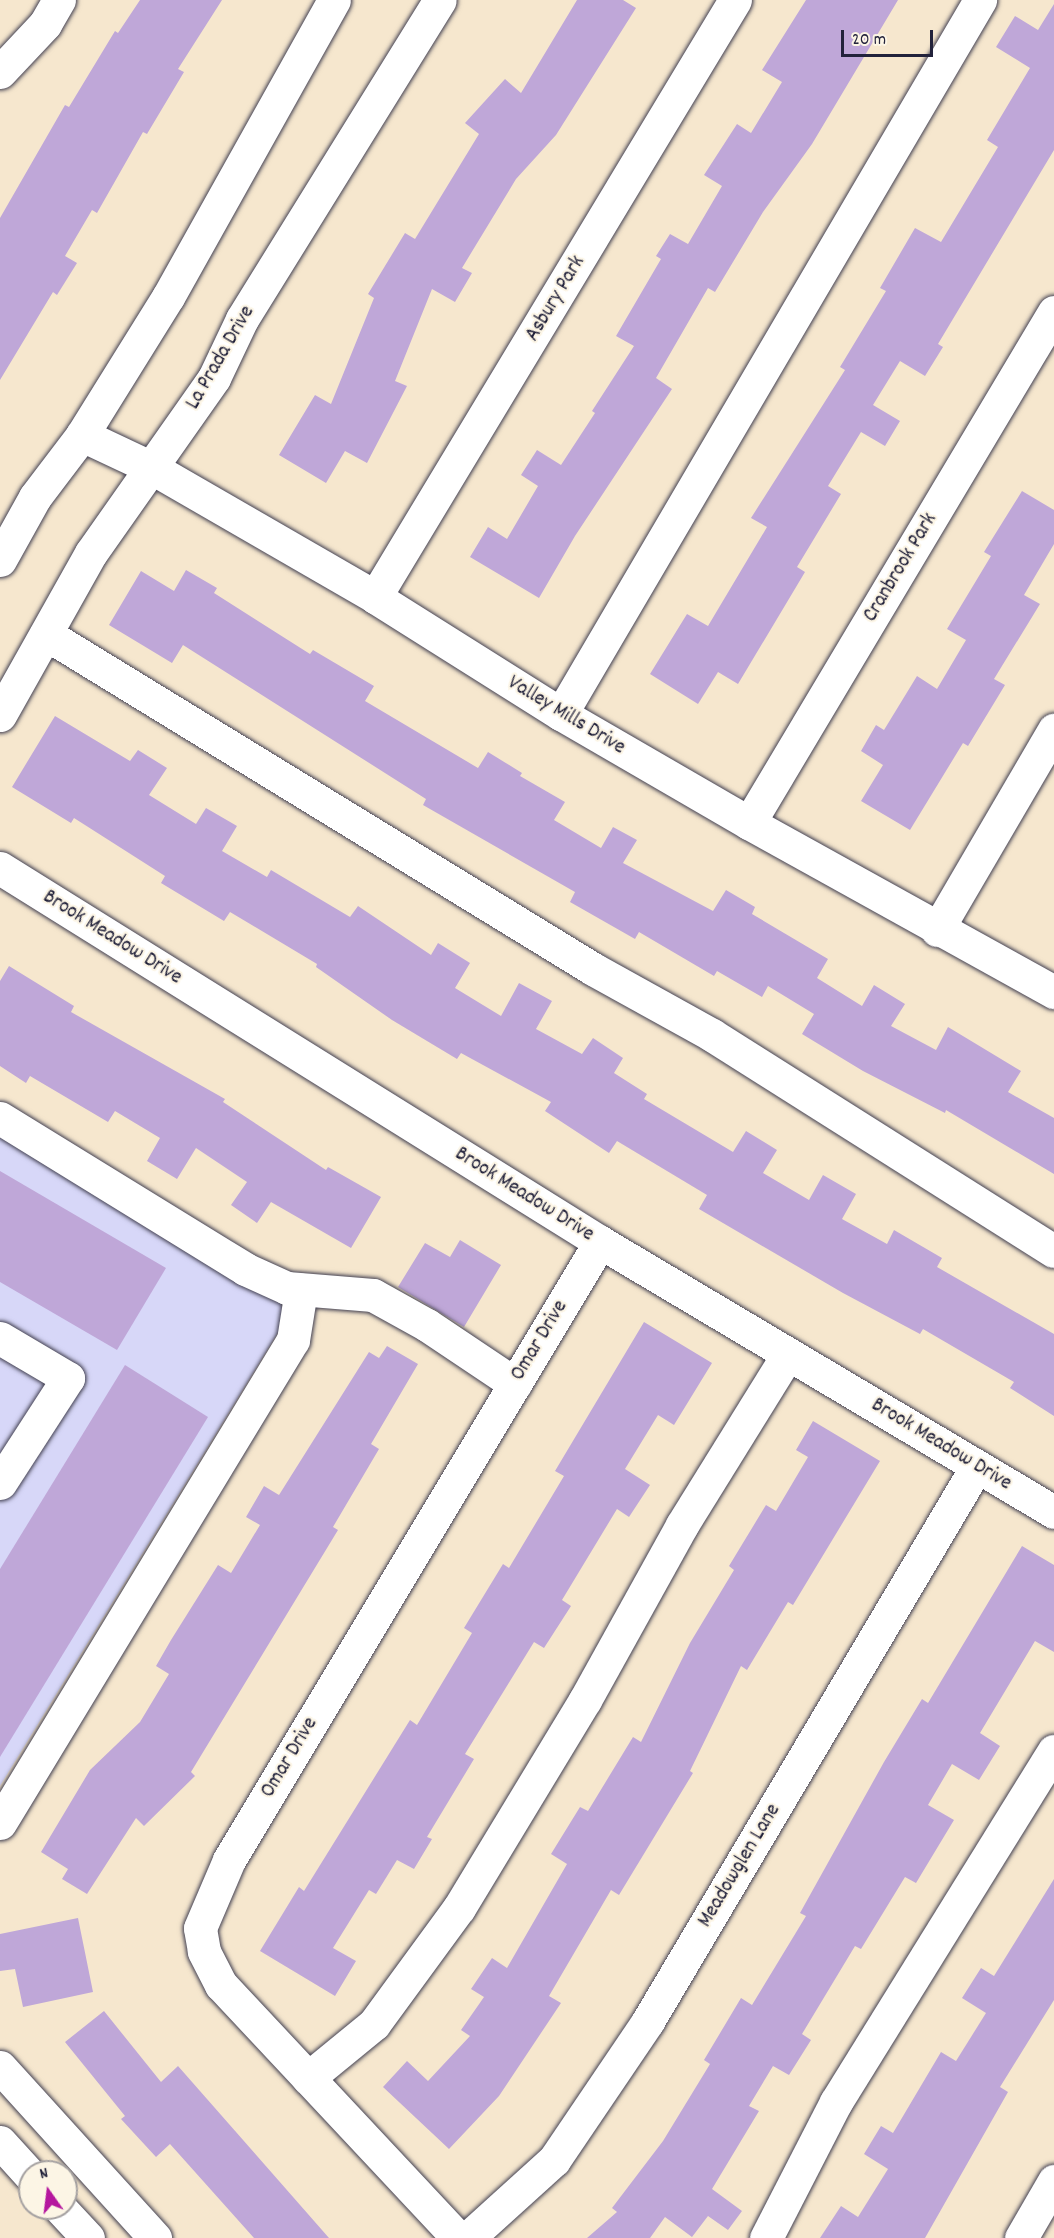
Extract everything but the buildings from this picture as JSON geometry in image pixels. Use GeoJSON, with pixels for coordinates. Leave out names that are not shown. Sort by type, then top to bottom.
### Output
{"type":"FeatureCollection","features":[{"type":"Feature","properties":{"kind":"street"},"geometry":{"type":"LineString","coordinates":[[0,72],[45,24],[59,0]]}},
{"type":"Feature","properties":{"kind":"street"},"geometry":{"type":"LineString","coordinates":[[0,560],[34,497],[82,435],[168,297],[334,0]]}},
{"type":"Feature","properties":{"kind":"street","name":"La Prada Drive"},"geometry":{"type":"LineString","coordinates":[[0,715],[91,554],[214,378],[242,319],[440,0]]}},
{"type":"Feature","properties":{"kind":"street","name":"Asbury Park"},"geometry":{"type":"LineString","coordinates":[[375,597],[735,0]]}},
{"type":"Feature","properties":{"kind":"street"},"geometry":{"type":"LineString","coordinates":[[561,714],[981,0]]}},
{"type":"Feature","properties":{"kind":"street","name":"Cranbrook Park"},"geometry":{"type":"LineString","coordinates":[[748,824],[1054,312]]}},
{"type":"Feature","properties":{"kind":"street","name":"Valley Mills Drive"},"geometry":{"type":"LineString","coordinates":[[82,435],[152,468],[375,597],[561,714],[748,824],[937,930],[1054,992]]}},
{"type":"Feature","properties":{"kind":"street"},"geometry":{"type":"LineString","coordinates":[[46,634],[562,950],[712,1035],[1054,1251]]}},
{"type":"Feature","properties":{"kind":"street"},"geometry":{"type":"LineString","coordinates":[[937,930],[1054,730]]}},
{"type":"Feature","properties":{"kind":"street","name":"Brook Meadow Drive"},"geometry":{"type":"LineString","coordinates":[[0,868],[600,1242],[1054,1512]]}},
{"type":"Feature","properties":{"kind":"street"},"geometry":{"type":"LineString","coordinates":[[0,1118],[245,1269],[287,1288],[373,1295],[427,1325],[514,1384]]}},
{"type":"Feature","properties":{"kind":"street","name":"Omar Drive"},"geometry":{"type":"LineString","coordinates":[[458,2238],[221,1985],[204,1951],[200,1928],[229,1860],[600,1242]]}},
{"type":"Feature","properties":{"kind":"street"},"geometry":{"type":"LineString","coordinates":[[0,1823],[293,1340],[301,1290]]}},
{"type":"Feature","properties":{"kind":"street"},"geometry":{"type":"LineString","coordinates":[[0,1338],[68,1378],[0,1482]]}},
{"type":"Feature","properties":{"kind":"street"},"geometry":{"type":"LineString","coordinates":[[308,2078],[374,2024],[459,1908],[585,1700],[682,1525],[788,1354]]}},
{"type":"Feature","properties":{"kind":"street","name":"Meadowglen Lane"},"geometry":{"type":"LineString","coordinates":[[468,2238],[555,2160],[648,2020],[977,1466]]}},
{"type":"Feature","properties":{"kind":"street"},"geometry":{"type":"LineString","coordinates":[[766,2238],[836,2102],[1054,1751]]}},
{"type":"Feature","properties":{"kind":"street"},"geometry":{"type":"LineString","coordinates":[[0,2067],[154,2238]]}},
{"type":"Feature","properties":{"kind":"street"},"geometry":{"type":"LineString","coordinates":[[0,2142],[18,2162]]}},
{"type":"Feature","properties":{"kind":"street"},"geometry":{"type":"LineString","coordinates":[[1021,2238],[1054,2181]]}},
{"type":"Feature","properties":{"kind":"street"},"geometry":{"type":"LineString","coordinates":[[71,2220],[88,2238]]}},
{"type":"Feature","properties":{"kind":"shaded area"},"geometry":{"type":"Polygon","coordinates":[[[0,1133],[280,1299],[285,1321],[0,1786],[0,1133]]]}}]}
